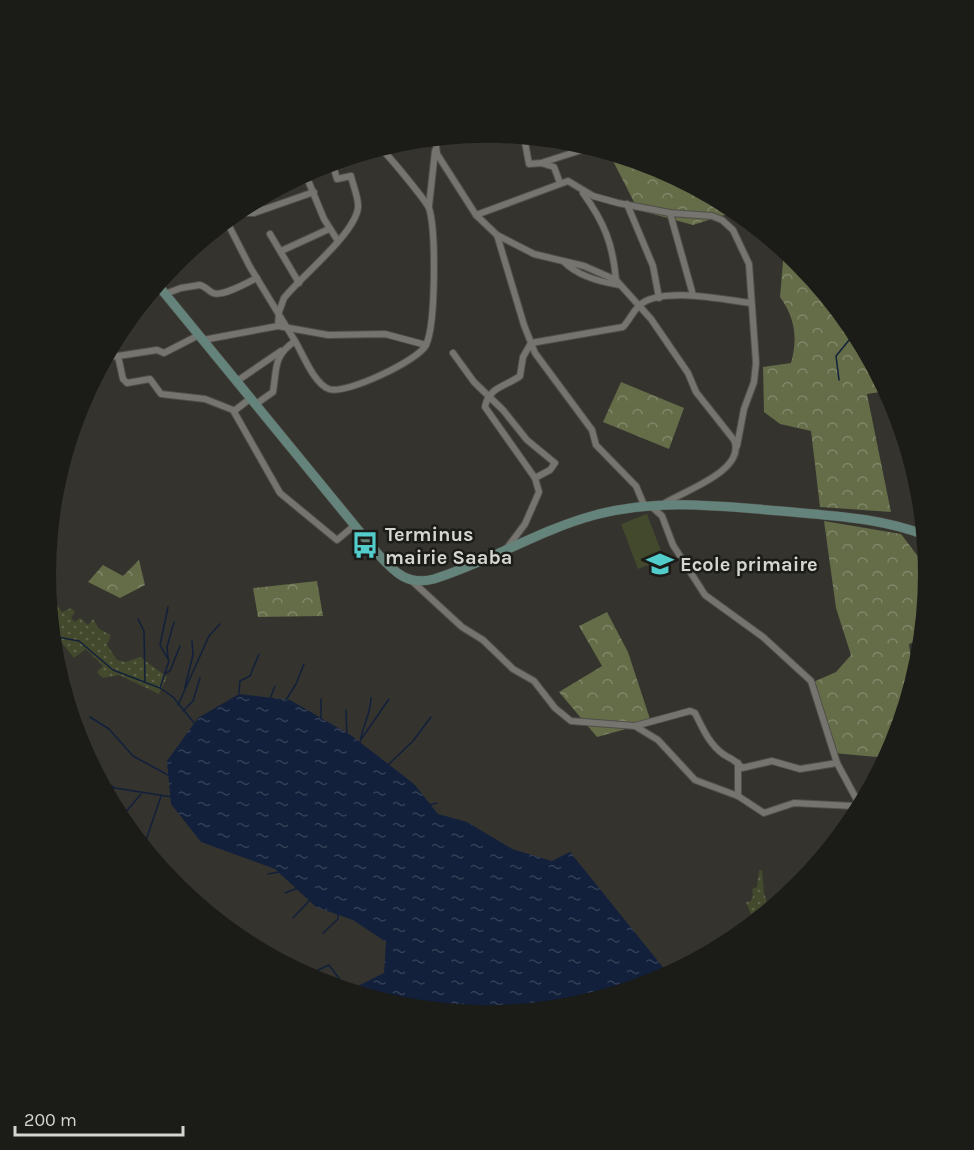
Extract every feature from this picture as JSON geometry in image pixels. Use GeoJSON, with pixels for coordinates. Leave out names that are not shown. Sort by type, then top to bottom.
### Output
{"type":"FeatureCollection","features":[{"type":"Feature","properties":{"kind":"street"},"geometry":{"type":"LineString","coordinates":[[525,145],[528,163],[540,163],[554,167],[560,183]]}},
{"type":"Feature","properties":{"kind":"street"},"geometry":{"type":"LineString","coordinates":[[230,228],[256,278],[279,312],[316,378],[324,386],[334,390],[359,384],[411,360],[426,345],[433,287],[429,207],[435,148]]}},
{"type":"Feature","properties":{"kind":"street"},"geometry":{"type":"LineString","coordinates":[[435,148],[476,215],[497,235],[534,254],[592,269],[618,282],[651,319],[688,374],[696,392],[721,422],[736,447]]}},
{"type":"Feature","properties":{"kind":"street"},"geometry":{"type":"LineString","coordinates":[[540,163],[573,153]]}},
{"type":"Feature","properties":{"kind":"street"},"geometry":{"type":"LineString","coordinates":[[386,156],[429,207]]}},
{"type":"Feature","properties":{"kind":"street"},"geometry":{"type":"LineString","coordinates":[[278,326],[279,312],[284,298],[351,228],[358,206],[351,176],[337,179],[335,171]]}},
{"type":"Feature","properties":{"kind":"street"},"geometry":{"type":"LineString","coordinates":[[476,215],[560,183],[572,181],[603,221],[618,282]]}},
{"type":"Feature","properties":{"kind":"street"},"geometry":{"type":"LineString","coordinates":[[309,182],[329,229],[338,241]]}},
{"type":"Feature","properties":{"kind":"street"},"geometry":{"type":"LineString","coordinates":[[581,190],[627,204],[670,213],[712,216],[722,220],[733,230],[749,264],[755,375],[736,447],[730,462],[715,478],[665,503]]}},
{"type":"Feature","properties":{"kind":"street"},"geometry":{"type":"LineString","coordinates":[[252,213],[314,192]]}},
{"type":"Feature","properties":{"kind":"street"},"geometry":{"type":"LineString","coordinates":[[627,204],[653,266],[659,298]]}},
{"type":"Feature","properties":{"kind":"street"},"geometry":{"type":"LineString","coordinates":[[670,213],[693,294]]}},
{"type":"Feature","properties":{"kind":"street"},"geometry":{"type":"LineString","coordinates":[[281,251],[329,229]]}},
{"type":"Feature","properties":{"kind":"street"},"geometry":{"type":"LineString","coordinates":[[270,234],[299,283]]}},
{"type":"Feature","properties":{"kind":"street"},"geometry":{"type":"LineString","coordinates":[[497,235],[531,343],[559,388],[592,430],[596,445],[636,486],[646,505],[662,516],[673,545],[701,590],[763,637],[811,681],[837,763],[856,799]]}},
{"type":"Feature","properties":{"kind":"street"},"geometry":{"type":"LineString","coordinates":[[165,294],[181,288],[200,285],[212,293],[219,293],[233,290],[256,278]]}},
{"type":"Feature","properties":{"kind":"street"},"geometry":{"type":"LineString","coordinates":[[162,291],[387,563],[401,576],[412,581],[462,627],[483,640],[513,669],[534,681],[567,718],[575,722],[635,726],[681,712],[693,712],[701,729],[739,768]]}},
{"type":"Feature","properties":{"kind":"street"},"geometry":{"type":"LineString","coordinates":[[531,343],[623,327],[639,305],[659,298],[693,294],[751,303]]}},
{"type":"Feature","properties":{"kind":"street"},"geometry":{"type":"LineString","coordinates":[[115,356],[157,350],[164,353],[201,338],[278,326],[311,334],[385,334],[426,345]]}},
{"type":"Feature","properties":{"kind":"street"},"geometry":{"type":"LineString","coordinates":[[237,381],[295,341]]}},
{"type":"Feature","properties":{"kind":"street"},"geometry":{"type":"LineString","coordinates":[[487,396],[520,376],[523,357],[531,343]]}},
{"type":"Feature","properties":{"kind":"street"},"geometry":{"type":"LineString","coordinates":[[234,411],[273,392],[277,360],[282,351]]}},
{"type":"Feature","properties":{"kind":"street"},"geometry":{"type":"LineString","coordinates":[[453,353],[487,396],[503,410],[532,445],[554,460],[554,466],[535,478]]}},
{"type":"Feature","properties":{"kind":"street"},"geometry":{"type":"LineString","coordinates":[[118,356],[123,379],[127,383],[150,379],[161,394],[215,402],[234,411],[268,469],[273,484],[289,503],[337,540],[355,525]]}},
{"type":"Feature","properties":{"kind":"street"},"geometry":{"type":"LineString","coordinates":[[487,396],[486,409],[535,478],[540,492],[525,524],[504,551]]}},
{"type":"Feature","properties":{"kind":"street"},"geometry":{"type":"LineString","coordinates":[[412,581],[425,581],[444,576],[593,516],[665,503],[853,517],[888,523],[916,532]]}},
{"type":"Feature","properties":{"kind":"street"},"geometry":{"type":"LineString","coordinates":[[635,726],[652,735],[695,780],[730,792],[764,813],[794,803],[852,806]]}},
{"type":"Feature","properties":{"kind":"street"},"geometry":{"type":"LineString","coordinates":[[739,768],[772,761],[800,769],[837,763]]}},
{"type":"Feature","properties":{"kind":"street"},"geometry":{"type":"LineString","coordinates":[[738,796],[739,768]]}},
{"type":"Feature","properties":{"kind":"street"},"geometry":{"type":"LineString","coordinates":[[730,792],[737,786]]}},
{"type":"Feature","properties":{"kind":"green space"},"geometry":{"type":"Polygon","coordinates":[[[614,162],[678,188],[725,215],[693,225],[638,210],[614,162]]]}},
{"type":"Feature","properties":{"kind":"green space"},"geometry":{"type":"Polygon","coordinates":[[[783,261],[829,312],[861,359],[874,384],[878,392],[867,394],[891,512],[820,507],[811,431],[780,424],[764,412],[763,367],[791,363],[794,345],[792,321],[780,297],[783,261]]]}},
{"type":"Feature","properties":{"kind":"green space"},"geometry":{"type":"Polygon","coordinates":[[[621,382],[684,408],[669,449],[603,422],[621,382]]]}},
{"type":"Feature","properties":{"kind":"green space"},"geometry":{"type":"Polygon","coordinates":[[[647,514],[664,559],[638,569],[621,524],[647,514]]]}},
{"type":"Feature","properties":{"kind":"green space"},"geometry":{"type":"Polygon","coordinates":[[[824,521],[901,534],[918,556],[918,603],[913,643],[909,644],[911,656],[904,687],[896,714],[878,757],[833,753],[811,683],[836,672],[851,655],[836,608],[824,521]]]}},
{"type":"Feature","properties":{"kind":"green space"},"geometry":{"type":"Polygon","coordinates":[[[139,560],[145,585],[120,598],[88,582],[103,565],[123,576],[139,560]]]}},
{"type":"Feature","properties":{"kind":"green space"},"geometry":{"type":"Polygon","coordinates":[[[317,581],[323,616],[258,617],[253,588],[317,581]]]}},
{"type":"Feature","properties":{"kind":"green space"},"geometry":{"type":"Polygon","coordinates":[[[56,603],[62,612],[71,608],[75,612],[71,618],[75,622],[80,618],[88,625],[93,619],[99,629],[111,635],[107,645],[117,660],[126,662],[140,657],[167,677],[159,694],[119,675],[103,678],[97,672],[103,666],[86,649],[74,658],[61,642],[56,603]]]}},
{"type":"Feature","properties":{"kind":"green space"},"geometry":{"type":"Polygon","coordinates":[[[607,612],[628,652],[651,722],[597,737],[559,692],[602,666],[579,626],[607,612]]]}},
{"type":"Feature","properties":{"kind":"green space"},"geometry":{"type":"Polygon","coordinates":[[[759,870],[762,870],[767,903],[752,916],[746,902],[751,901],[752,889],[757,887],[759,870]]]}},
{"type":"Feature","properties":{"kind":"water"},"geometry":{"type":"Polygon","coordinates":[[[239,694],[290,700],[352,736],[414,784],[438,814],[467,822],[512,849],[552,861],[570,852],[664,968],[599,992],[515,1006],[459,1006],[431,1003],[357,987],[384,973],[386,942],[353,920],[316,907],[275,869],[201,842],[171,804],[167,761],[198,718],[239,694]]]}},
{"type":"Feature","properties":{"kind":"waterway"},"geometry":{"type":"LineString","coordinates":[[839,380],[836,356],[849,340]]}},
{"type":"Feature","properties":{"kind":"waterway"},"geometry":{"type":"LineString","coordinates":[[160,688],[169,661],[160,645],[168,607]]}},
{"type":"Feature","properties":{"kind":"waterway"},"geometry":{"type":"LineString","coordinates":[[138,619],[144,631],[145,681]]}},
{"type":"Feature","properties":{"kind":"waterway"},"geometry":{"type":"LineString","coordinates":[[168,659],[167,647],[174,622]]}},
{"type":"Feature","properties":{"kind":"waterway"},"geometry":{"type":"LineString","coordinates":[[178,705],[209,636],[220,624]]}},
{"type":"Feature","properties":{"kind":"waterway"},"geometry":{"type":"LineString","coordinates":[[60,638],[79,641],[113,670],[160,688],[173,697],[195,724]]}},
{"type":"Feature","properties":{"kind":"waterway"},"geometry":{"type":"LineString","coordinates":[[185,687],[193,655],[192,641]]}},
{"type":"Feature","properties":{"kind":"waterway"},"geometry":{"type":"LineString","coordinates":[[166,673],[170,671],[180,646]]}},
{"type":"Feature","properties":{"kind":"waterway"},"geometry":{"type":"LineString","coordinates":[[239,693],[240,681],[250,676],[259,654]]}},
{"type":"Feature","properties":{"kind":"waterway"},"geometry":{"type":"LineString","coordinates":[[286,700],[304,664]]}},
{"type":"Feature","properties":{"kind":"waterway"},"geometry":{"type":"LineString","coordinates":[[183,711],[193,701],[200,678]]}},
{"type":"Feature","properties":{"kind":"waterway"},"geometry":{"type":"LineString","coordinates":[[270,699],[275,686]]}},
{"type":"Feature","properties":{"kind":"waterway"},"geometry":{"type":"LineString","coordinates":[[360,743],[371,698]]}},
{"type":"Feature","properties":{"kind":"waterway"},"geometry":{"type":"LineString","coordinates":[[321,699],[321,719]]}},
{"type":"Feature","properties":{"kind":"waterway"},"geometry":{"type":"LineString","coordinates":[[362,738],[389,699]]}},
{"type":"Feature","properties":{"kind":"waterway"},"geometry":{"type":"LineString","coordinates":[[346,710],[347,736]]}},
{"type":"Feature","properties":{"kind":"waterway"},"geometry":{"type":"LineString","coordinates":[[90,717],[109,729],[133,756],[168,775]]}},
{"type":"Feature","properties":{"kind":"waterway"},"geometry":{"type":"LineString","coordinates":[[388,765],[413,741],[431,717]]}},
{"type":"Feature","properties":{"kind":"waterway"},"geometry":{"type":"LineString","coordinates":[[110,785],[115,788],[172,797]]}},
{"type":"Feature","properties":{"kind":"waterway"},"geometry":{"type":"LineString","coordinates":[[126,812],[141,794]]}},
{"type":"Feature","properties":{"kind":"waterway"},"geometry":{"type":"LineString","coordinates":[[146,839],[161,796]]}},
{"type":"Feature","properties":{"kind":"waterway"},"geometry":{"type":"LineString","coordinates":[[429,805],[437,803]]}},
{"type":"Feature","properties":{"kind":"waterway"},"geometry":{"type":"LineString","coordinates":[[268,874],[279,872]]}},
{"type":"Feature","properties":{"kind":"waterway"},"geometry":{"type":"LineString","coordinates":[[285,893],[298,888]]}},
{"type":"Feature","properties":{"kind":"waterway"},"geometry":{"type":"LineString","coordinates":[[293,918],[309,901]]}},
{"type":"Feature","properties":{"kind":"waterway"},"geometry":{"type":"LineString","coordinates":[[323,933],[338,919],[338,914]]}},
{"type":"Feature","properties":{"kind":"waterway"},"geometry":{"type":"LineString","coordinates":[[316,971],[329,965],[341,981]]}},
{"type":"Feature","properties":{"kind":"place","name":"Terminus mairie Saaba"},"geometry":{"type":"Point","coordinates":[365,545]}},
{"type":"Feature","properties":{"kind":"place","name":"Ecole primaire"},"geometry":{"type":"Point","coordinates":[660,564]}}]}
